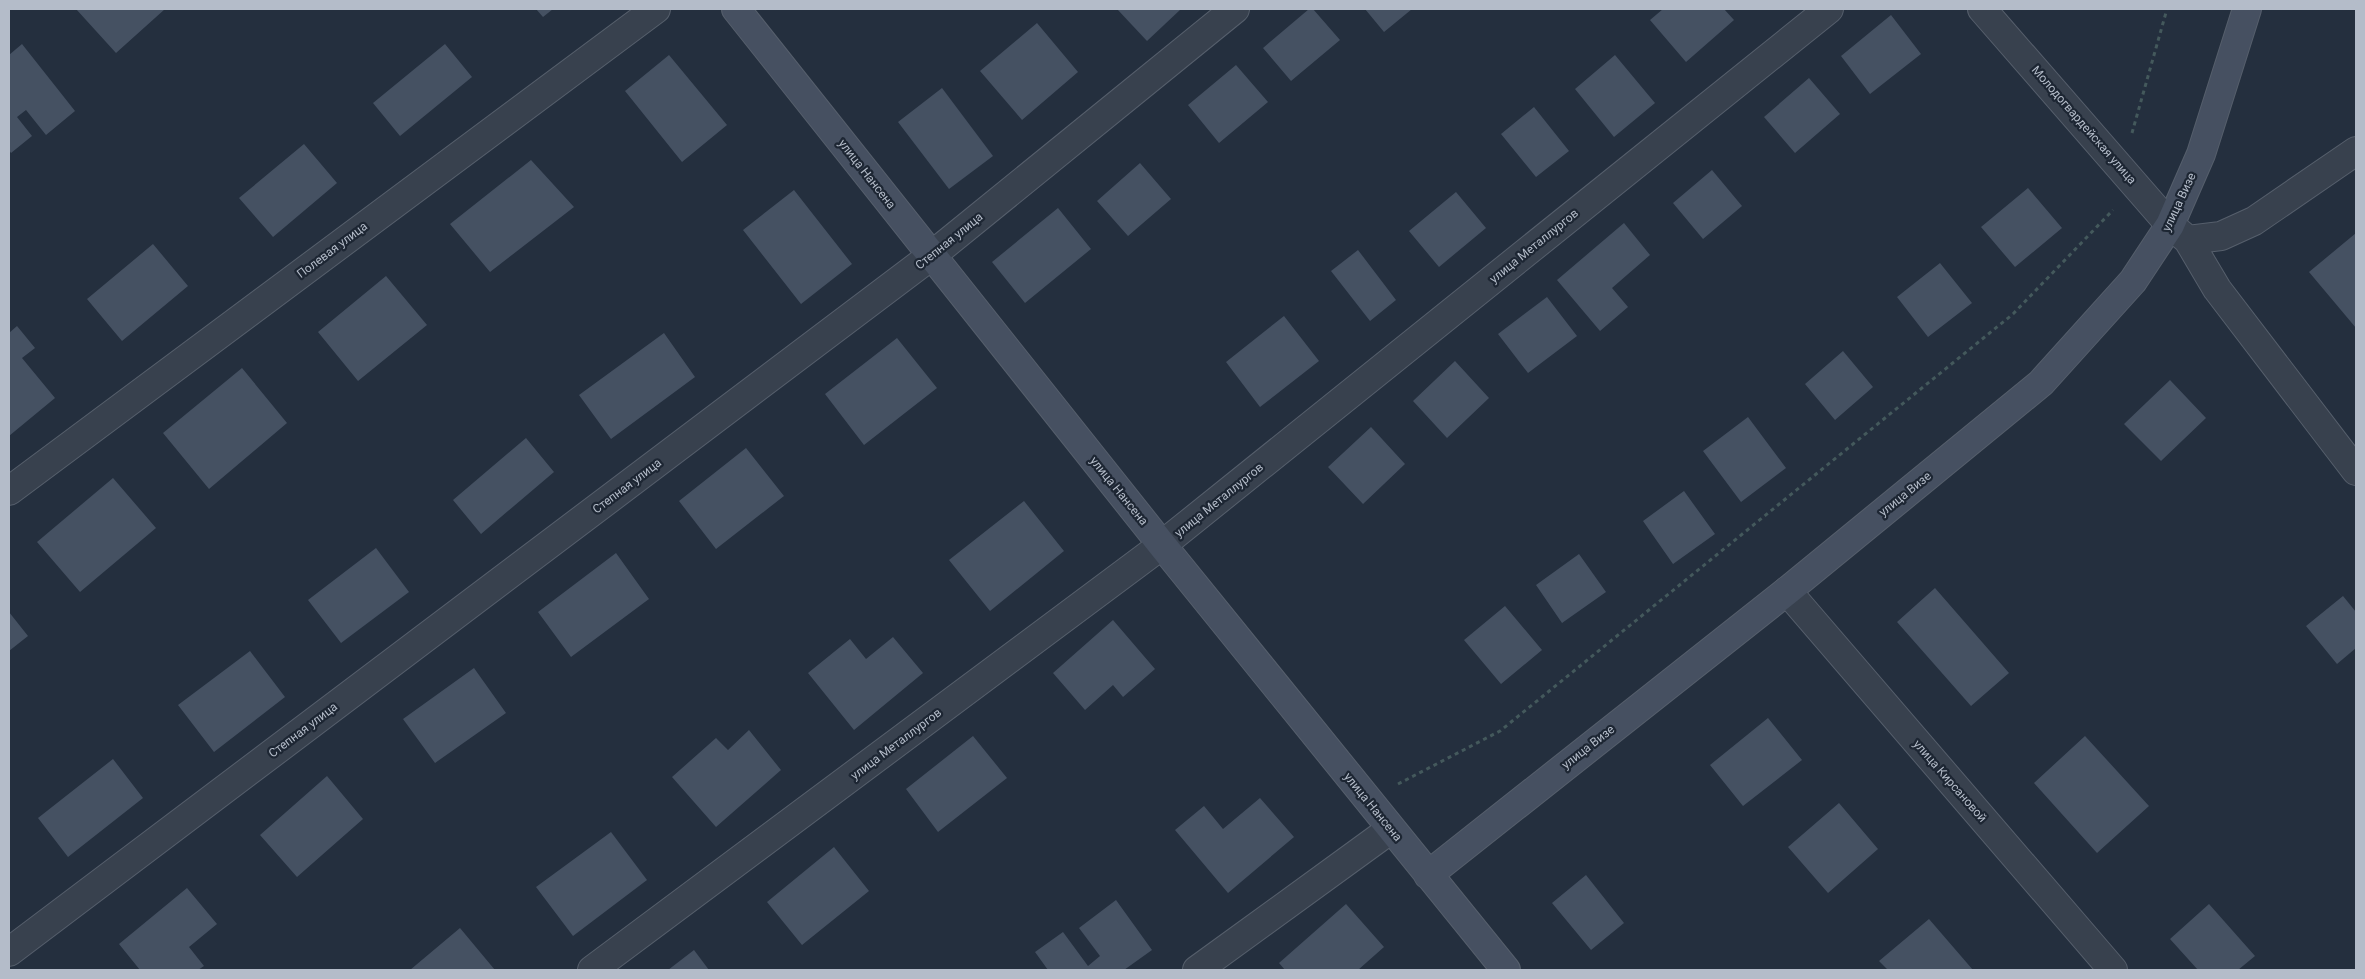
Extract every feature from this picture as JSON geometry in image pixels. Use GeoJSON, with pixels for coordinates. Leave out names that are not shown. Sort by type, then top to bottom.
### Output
{"type":"FeatureCollection","features":[{"type":"Feature","properties":{"kind":"main road","name":"улица Нансена"},"geometry":{"type":"LineString","coordinates":[[736,9],[1162,545],[1506,970]]}},
{"type":"Feature","properties":{"kind":"main road","name":"улица Визе"},"geometry":{"type":"LineString","coordinates":[[1428,876],[1469,841],[1787,591],[2041,383],[2179,232],[2201,154],[2247,9]]}},
{"type":"Feature","properties":{"kind":"street","name":"Полевая улица"},"geometry":{"type":"LineString","coordinates":[[9,491],[656,9]]}},
{"type":"Feature","properties":{"kind":"street","name":"Степная улица"},"geometry":{"type":"LineString","coordinates":[[9,952],[931,256],[1236,9]]}},
{"type":"Feature","properties":{"kind":"street","name":"улица Металлургов"},"geometry":{"type":"LineString","coordinates":[[592,970],[1162,545],[1829,9]]}},
{"type":"Feature","properties":{"kind":"street","name":"Молодогвардейская улица"},"geometry":{"type":"LineString","coordinates":[[1982,9],[2179,232],[2217,289],[2356,471]]}},
{"type":"Feature","properties":{"kind":"street"},"geometry":{"type":"LineString","coordinates":[[2179,232],[2221,236],[2254,221],[2356,151]]}},
{"type":"Feature","properties":{"kind":"street","name":"улица Кирсановой"},"geometry":{"type":"LineString","coordinates":[[1787,591],[2113,970]]}},
{"type":"Feature","properties":{"kind":"street"},"geometry":{"type":"LineString","coordinates":[[1197,970],[1391,829]]}},
{"type":"Feature","properties":{"kind":"path"},"geometry":{"type":"LineString","coordinates":[[1392,787],[1500,731],[2005,321],[2107,218],[2128,176],[2167,9]]}},
{"type":"Feature","properties":{"kind":"building"},"geometry":{"type":"Polygon","coordinates":[[[76,9],[165,9],[116,53],[76,9]]]}},
{"type":"Feature","properties":{"kind":"building"},"geometry":{"type":"Polygon","coordinates":[[[536,9],[553,9],[543,17],[536,9]]]}},
{"type":"Feature","properties":{"kind":"building"},"geometry":{"type":"Polygon","coordinates":[[[1117,9],[1181,9],[1147,41],[1117,9]]]}},
{"type":"Feature","properties":{"kind":"building"},"geometry":{"type":"Polygon","coordinates":[[[1309,9],[1313,9],[1340,40],[1291,81],[1263,48],[1309,9]]]}},
{"type":"Feature","properties":{"kind":"building"},"geometry":{"type":"Polygon","coordinates":[[[1365,9],[1412,9],[1384,32],[1365,9]]]}},
{"type":"Feature","properties":{"kind":"building"},"geometry":{"type":"Polygon","coordinates":[[[1663,9],[1724,9],[1734,20],[1686,62],[1650,20],[1663,9]]]}},
{"type":"Feature","properties":{"kind":"building"},"geometry":{"type":"Polygon","coordinates":[[[1891,15],[1921,54],[1870,94],[1841,56],[1891,15]]]}},
{"type":"Feature","properties":{"kind":"building"},"geometry":{"type":"Polygon","coordinates":[[[1037,23],[1078,72],[1022,120],[980,71],[1037,23]]]}},
{"type":"Feature","properties":{"kind":"building"},"geometry":{"type":"Polygon","coordinates":[[[22,44],[75,111],[46,135],[26,110],[17,117],[32,136],[11,153],[9,150],[9,55],[22,44]]]}},
{"type":"Feature","properties":{"kind":"building"},"geometry":{"type":"Polygon","coordinates":[[[445,44],[472,77],[400,136],[373,103],[445,44]]]}},
{"type":"Feature","properties":{"kind":"building"},"geometry":{"type":"Polygon","coordinates":[[[669,55],[727,125],[682,162],[625,91],[669,55]]]}},
{"type":"Feature","properties":{"kind":"building"},"geometry":{"type":"Polygon","coordinates":[[[1615,55],[1655,103],[1614,137],[1575,89],[1615,55]]]}},
{"type":"Feature","properties":{"kind":"building"},"geometry":{"type":"Polygon","coordinates":[[[1236,65],[1268,102],[1219,143],[1188,105],[1236,65]]]}},
{"type":"Feature","properties":{"kind":"building"},"geometry":{"type":"Polygon","coordinates":[[[1809,78],[1840,114],[1795,153],[1764,117],[1809,78]]]}},
{"type":"Feature","properties":{"kind":"building"},"geometry":{"type":"Polygon","coordinates":[[[942,88],[993,156],[949,189],[898,122],[942,88]]]}},
{"type":"Feature","properties":{"kind":"building"},"geometry":{"type":"Polygon","coordinates":[[[1534,107],[1569,151],[1536,177],[1501,134],[1534,107]]]}},
{"type":"Feature","properties":{"kind":"building"},"geometry":{"type":"Polygon","coordinates":[[[304,144],[337,183],[273,237],[239,198],[304,144]]]}},
{"type":"Feature","properties":{"kind":"building"},"geometry":{"type":"Polygon","coordinates":[[[531,160],[574,207],[490,272],[450,224],[531,160]]]}},
{"type":"Feature","properties":{"kind":"building"},"geometry":{"type":"Polygon","coordinates":[[[1140,163],[1171,199],[1128,236],[1097,201],[1140,163]]]}},
{"type":"Feature","properties":{"kind":"building"},"geometry":{"type":"Polygon","coordinates":[[[1712,170],[1742,206],[1703,239],[1673,203],[1712,170]]]}},
{"type":"Feature","properties":{"kind":"building"},"geometry":{"type":"Polygon","coordinates":[[[2028,188],[2062,228],[2015,267],[1981,227],[2028,188]]]}},
{"type":"Feature","properties":{"kind":"building"},"geometry":{"type":"Polygon","coordinates":[[[794,190],[852,264],[801,304],[743,230],[794,190]]]}},
{"type":"Feature","properties":{"kind":"building"},"geometry":{"type":"Polygon","coordinates":[[[1456,192],[1486,228],[1439,267],[1409,231],[1456,192]]]}},
{"type":"Feature","properties":{"kind":"building"},"geometry":{"type":"Polygon","coordinates":[[[1058,208],[1091,249],[1025,303],[992,262],[1058,208]]]}},
{"type":"Feature","properties":{"kind":"building"},"geometry":{"type":"Polygon","coordinates":[[[1624,223],[1650,255],[1612,288],[1628,307],[1600,331],[1557,280],[1624,223]]]}},
{"type":"Feature","properties":{"kind":"building"},"geometry":{"type":"Polygon","coordinates":[[[2356,233],[2356,328],[2309,272],[2356,233]]]}},
{"type":"Feature","properties":{"kind":"building"},"geometry":{"type":"Polygon","coordinates":[[[153,244],[188,286],[122,341],[87,299],[153,244]]]}},
{"type":"Feature","properties":{"kind":"building"},"geometry":{"type":"Polygon","coordinates":[[[1358,250],[1396,300],[1370,321],[1331,271],[1358,250]]]}},
{"type":"Feature","properties":{"kind":"building"},"geometry":{"type":"Polygon","coordinates":[[[1940,263],[1972,303],[1928,337],[1897,297],[1940,263]]]}},
{"type":"Feature","properties":{"kind":"building"},"geometry":{"type":"Polygon","coordinates":[[[386,276],[427,325],[358,381],[318,332],[386,276]]]}},
{"type":"Feature","properties":{"kind":"building"},"geometry":{"type":"Polygon","coordinates":[[[1547,297],[1577,336],[1528,373],[1498,334],[1547,297]]]}},
{"type":"Feature","properties":{"kind":"building"},"geometry":{"type":"Polygon","coordinates":[[[1284,316],[1319,361],[1260,407],[1226,362],[1284,316]]]}},
{"type":"Feature","properties":{"kind":"building"},"geometry":{"type":"Polygon","coordinates":[[[17,326],[35,348],[22,358],[55,398],[9,436],[9,333],[17,326]]]}},
{"type":"Feature","properties":{"kind":"building"},"geometry":{"type":"Polygon","coordinates":[[[664,333],[695,377],[611,439],[579,395],[664,333]]]}},
{"type":"Feature","properties":{"kind":"building"},"geometry":{"type":"Polygon","coordinates":[[[897,338],[937,388],[864,445],[825,394],[897,338]]]}},
{"type":"Feature","properties":{"kind":"building"},"geometry":{"type":"Polygon","coordinates":[[[1843,351],[1873,387],[1835,420],[1805,384],[1843,351]]]}},
{"type":"Feature","properties":{"kind":"building"},"geometry":{"type":"Polygon","coordinates":[[[1455,361],[1489,398],[1447,438],[1413,401],[1455,361]]]}},
{"type":"Feature","properties":{"kind":"building"},"geometry":{"type":"Polygon","coordinates":[[[242,368],[287,423],[209,489],[163,433],[242,368]]]}},
{"type":"Feature","properties":{"kind":"building"},"geometry":{"type":"Polygon","coordinates":[[[2170,380],[2206,418],[2161,461],[2124,424],[2170,380]]]}},
{"type":"Feature","properties":{"kind":"building"},"geometry":{"type":"Polygon","coordinates":[[[1748,417],[1786,468],[1741,502],[1703,451],[1748,417]]]}},
{"type":"Feature","properties":{"kind":"building"},"geometry":{"type":"Polygon","coordinates":[[[1371,427],[1405,464],[1363,504],[1328,467],[1371,427]]]}},
{"type":"Feature","properties":{"kind":"building"},"geometry":{"type":"Polygon","coordinates":[[[526,438],[554,472],[481,534],[453,500],[526,438]]]}},
{"type":"Feature","properties":{"kind":"building"},"geometry":{"type":"Polygon","coordinates":[[[746,448],[784,496],[716,549],[679,501],[746,448]]]}},
{"type":"Feature","properties":{"kind":"building"},"geometry":{"type":"Polygon","coordinates":[[[113,478],[156,528],[80,592],[37,542],[113,478]]]}},
{"type":"Feature","properties":{"kind":"building"},"geometry":{"type":"Polygon","coordinates":[[[1684,491],[1715,534],[1673,564],[1643,521],[1684,491]]]}},
{"type":"Feature","properties":{"kind":"building"},"geometry":{"type":"Polygon","coordinates":[[[1024,501],[1064,551],[990,611],[949,560],[1024,501]]]}},
{"type":"Feature","properties":{"kind":"building"},"geometry":{"type":"Polygon","coordinates":[[[376,548],[409,592],[341,643],[308,600],[376,548]]]}},
{"type":"Feature","properties":{"kind":"building"},"geometry":{"type":"Polygon","coordinates":[[[616,553],[649,599],[571,657],[538,612],[616,553]]]}},
{"type":"Feature","properties":{"kind":"building"},"geometry":{"type":"Polygon","coordinates":[[[1579,554],[1606,592],[1562,623],[1536,585],[1579,554]]]}},
{"type":"Feature","properties":{"kind":"building"},"geometry":{"type":"Polygon","coordinates":[[[1935,588],[2009,673],[1971,706],[1897,622],[1935,588]]]}},
{"type":"Feature","properties":{"kind":"building"},"geometry":{"type":"Polygon","coordinates":[[[2343,596],[2356,612],[2356,648],[2337,664],[2306,626],[2343,596]]]}},
{"type":"Feature","properties":{"kind":"building"},"geometry":{"type":"Polygon","coordinates":[[[1505,606],[1542,650],[1501,684],[1464,640],[1505,606]]]}},
{"type":"Feature","properties":{"kind":"building"},"geometry":{"type":"Polygon","coordinates":[[[9,612],[28,636],[9,651],[9,612]]]}},
{"type":"Feature","properties":{"kind":"building"},"geometry":{"type":"Polygon","coordinates":[[[1113,620],[1155,669],[1123,697],[1113,685],[1085,710],[1053,673],[1113,620]]]}},
{"type":"Feature","properties":{"kind":"building"},"geometry":{"type":"Polygon","coordinates":[[[893,637],[923,673],[854,730],[808,673],[850,639],[866,659],[893,637]]]}},
{"type":"Feature","properties":{"kind":"building"},"geometry":{"type":"Polygon","coordinates":[[[250,651],[285,697],[214,752],[178,705],[250,651]]]}},
{"type":"Feature","properties":{"kind":"building"},"geometry":{"type":"Polygon","coordinates":[[[474,668],[506,713],[435,763],[403,719],[474,668]]]}},
{"type":"Feature","properties":{"kind":"building"},"geometry":{"type":"Polygon","coordinates":[[[1768,718],[1802,760],[1743,806],[1710,765],[1768,718]]]}},
{"type":"Feature","properties":{"kind":"building"},"geometry":{"type":"Polygon","coordinates":[[[749,730],[781,770],[716,827],[672,777],[716,738],[728,750],[749,730]]]}},
{"type":"Feature","properties":{"kind":"building"},"geometry":{"type":"Polygon","coordinates":[[[973,736],[1007,778],[938,832],[906,789],[973,736]]]}},
{"type":"Feature","properties":{"kind":"building"},"geometry":{"type":"Polygon","coordinates":[[[2085,736],[2149,806],[2097,853],[2034,783],[2085,736]]]}},
{"type":"Feature","properties":{"kind":"building"},"geometry":{"type":"Polygon","coordinates":[[[113,759],[143,798],[68,857],[38,818],[113,759]]]}},
{"type":"Feature","properties":{"kind":"building"},"geometry":{"type":"Polygon","coordinates":[[[327,776],[363,819],[297,877],[260,835],[327,776]]]}},
{"type":"Feature","properties":{"kind":"building"},"geometry":{"type":"Polygon","coordinates":[[[1260,798],[1294,837],[1228,893],[1175,830],[1204,806],[1223,829],[1260,798]]]}},
{"type":"Feature","properties":{"kind":"building"},"geometry":{"type":"Polygon","coordinates":[[[1839,803],[1878,849],[1828,893],[1788,847],[1839,803]]]}},
{"type":"Feature","properties":{"kind":"building"},"geometry":{"type":"Polygon","coordinates":[[[611,832],[647,880],[573,936],[536,887],[611,832]]]}},
{"type":"Feature","properties":{"kind":"building"},"geometry":{"type":"Polygon","coordinates":[[[834,847],[869,891],[802,945],[767,902],[834,847]]]}},
{"type":"Feature","properties":{"kind":"building"},"geometry":{"type":"Polygon","coordinates":[[[1586,875],[1624,923],[1591,950],[1552,903],[1586,875]]]}},
{"type":"Feature","properties":{"kind":"building"},"geometry":{"type":"Polygon","coordinates":[[[187,888],[217,924],[189,947],[204,966],[198,970],[140,970],[119,944],[187,888]]]}},
{"type":"Feature","properties":{"kind":"building"},"geometry":{"type":"Polygon","coordinates":[[[1116,900],[1152,950],[1124,970],[1048,970],[1035,952],[1063,932],[1088,966],[1100,956],[1079,928],[1116,900]]]}},
{"type":"Feature","properties":{"kind":"building"},"geometry":{"type":"Polygon","coordinates":[[[1346,904],[1384,947],[1358,970],[1285,970],[1279,963],[1346,904]]]}},
{"type":"Feature","properties":{"kind":"building"},"geometry":{"type":"Polygon","coordinates":[[[2209,904],[2255,956],[2238,970],[2198,970],[2170,939],[2209,904]]]}},
{"type":"Feature","properties":{"kind":"building"},"geometry":{"type":"Polygon","coordinates":[[[1929,919],[1973,970],[1888,970],[1879,961],[1929,919]]]}},
{"type":"Feature","properties":{"kind":"building"},"geometry":{"type":"Polygon","coordinates":[[[460,928],[495,970],[410,970],[460,928]]]}},
{"type":"Feature","properties":{"kind":"building"},"geometry":{"type":"Polygon","coordinates":[[[694,950],[709,970],[668,970],[694,950]]]}}]}
